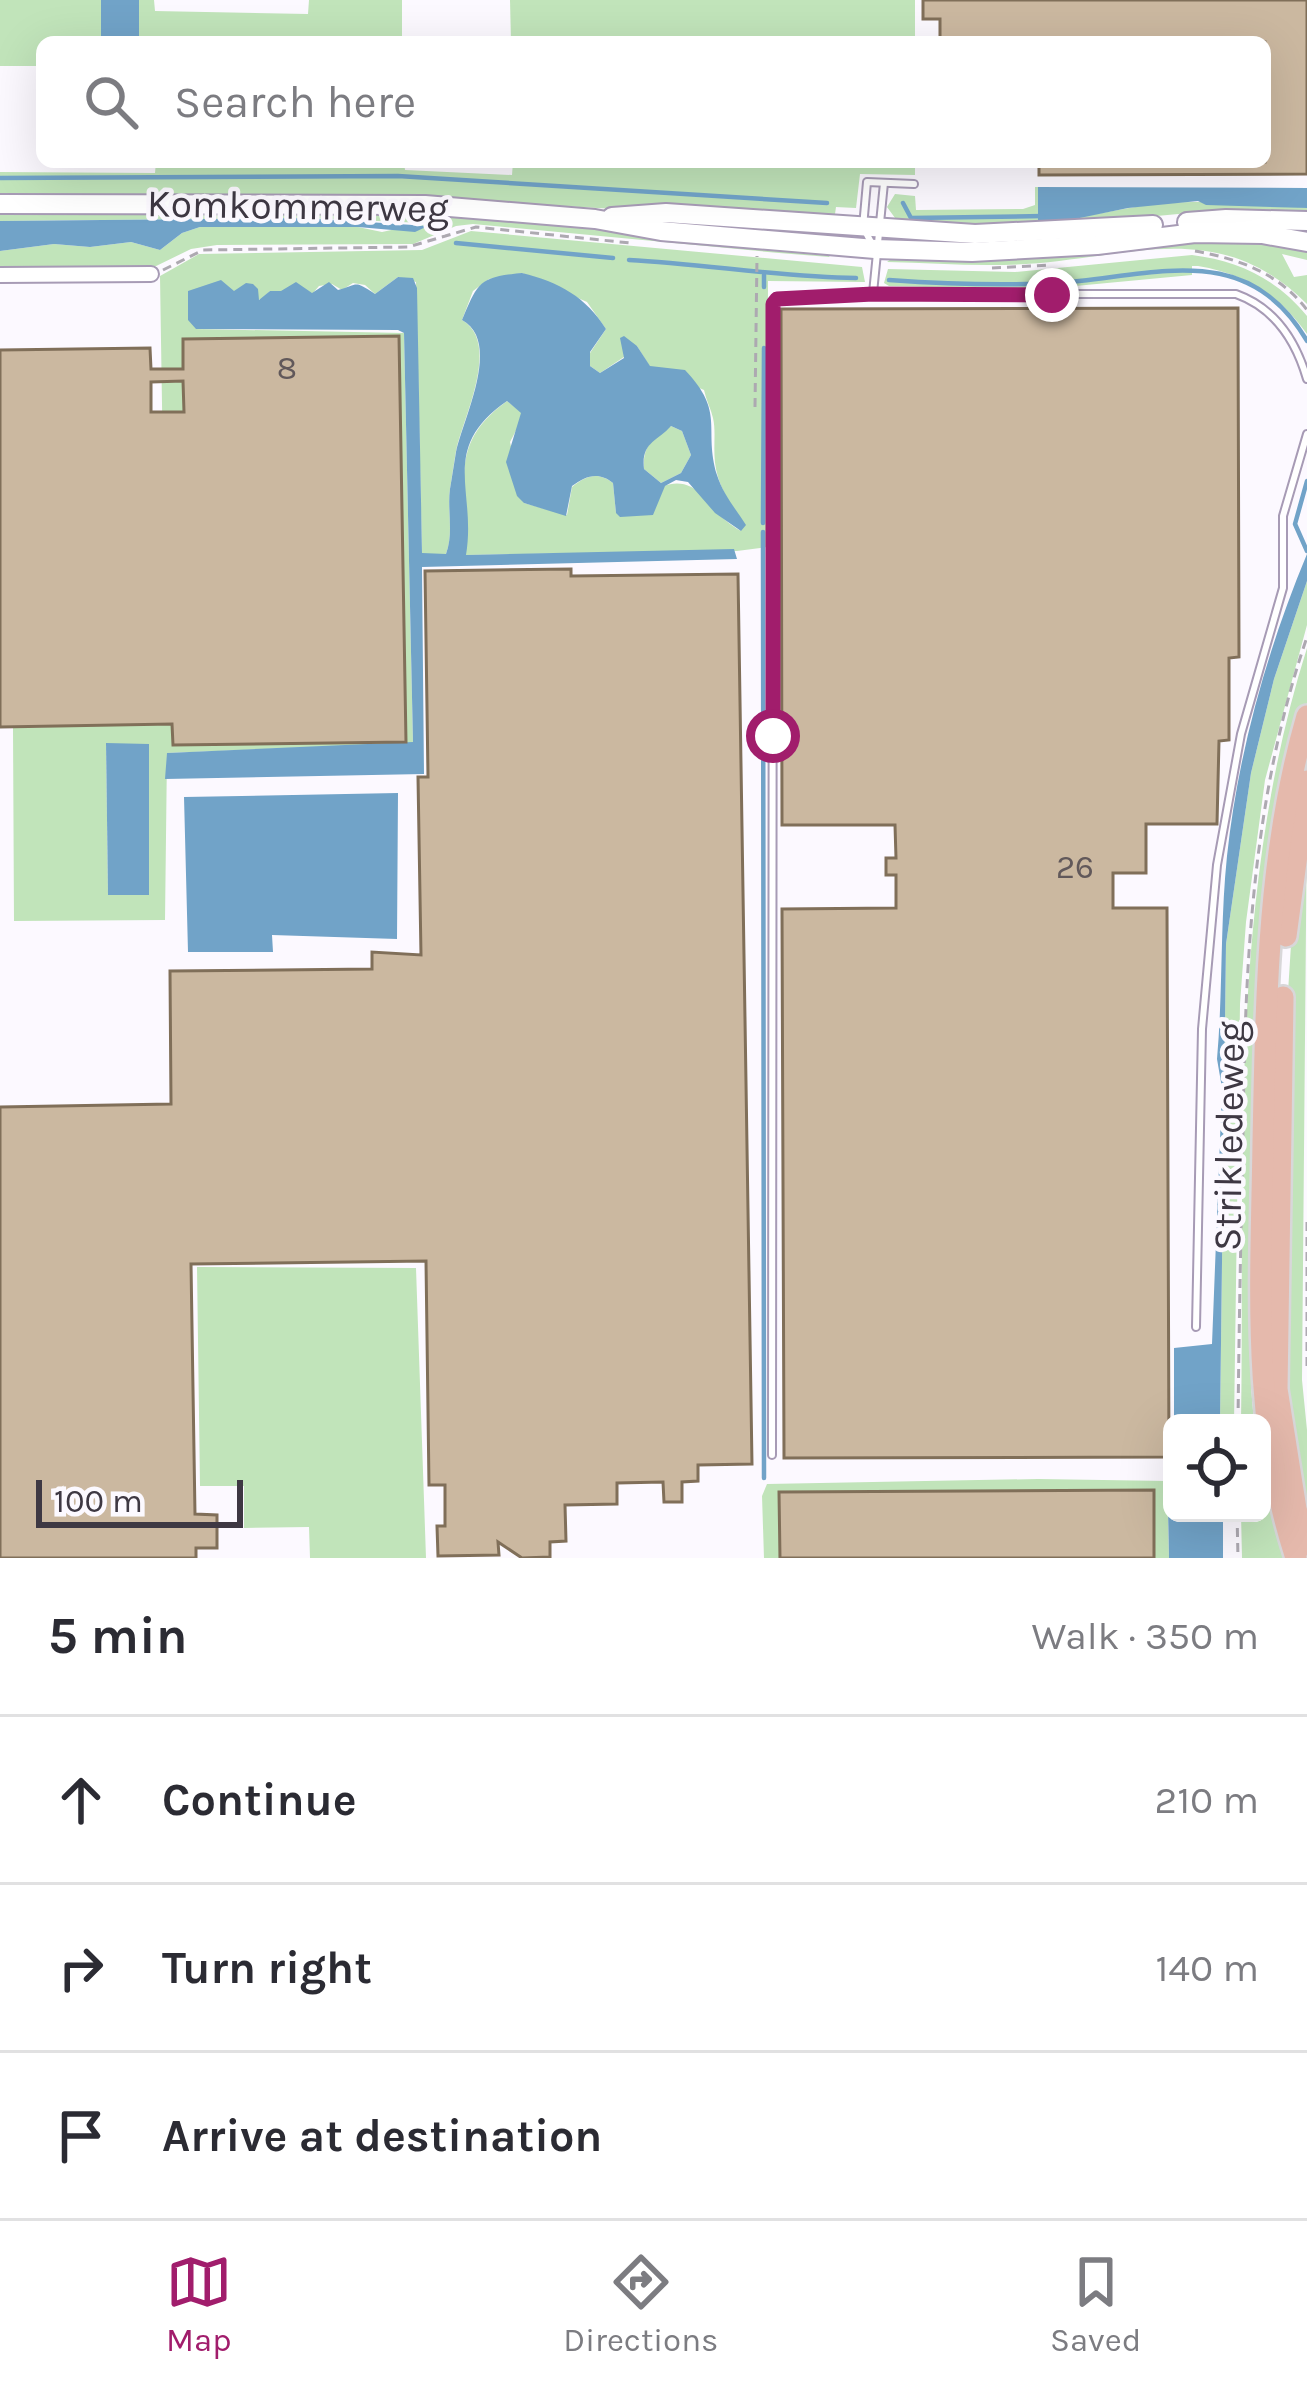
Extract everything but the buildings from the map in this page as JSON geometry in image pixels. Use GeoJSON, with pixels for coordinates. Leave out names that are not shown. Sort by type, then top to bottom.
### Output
{"type":"FeatureCollection","features":[{"type":"Feature","properties":{"kind":"main road","name":"Komkommerweg"},"geometry":{"type":"LineString","coordinates":[[0,204],[371,202],[596,219],[661,231],[875,249],[1022,252],[1222,232],[1307,242]]}},
{"type":"Feature","properties":{"kind":"main road","name":"Komkommerweg"},"geometry":{"type":"LineString","coordinates":[[596,219],[666,214],[872,228],[1035,232],[1226,219],[1307,221]]}},
{"type":"Feature","properties":{"kind":"main road","name":"Strikledeweg"},"geometry":{"type":"LineString","coordinates":[[1296,1558],[1268,1453],[1262,1390],[1261,1254],[1273,921],[1288,801],[1307,716]]}},
{"type":"Feature","properties":{"kind":"main road","name":"Strikledeweg"},"geometry":{"type":"LineString","coordinates":[[1307,781],[1284,969],[1276,1331],[1281,1428],[1307,1545]]}},
{"type":"Feature","properties":{"kind":"street","name":"Komkommerweg"},"geometry":{"type":"LineString","coordinates":[[0,275],[152,274]]}},
{"type":"Feature","properties":{"kind":"lane"},"geometry":{"type":"LineString","coordinates":[[873,294],[875,249],[867,182],[914,184]]}},
{"type":"Feature","properties":{"kind":"lane"},"geometry":{"type":"LineString","coordinates":[[875,249],[872,228],[884,183]]}},
{"type":"Feature","properties":{"kind":"lane"},"geometry":{"type":"LineString","coordinates":[[772,1455],[773,304],[777,299],[873,294],[1236,294],[1250,299],[1285,329],[1307,379]]}},
{"type":"Feature","properties":{"kind":"lane"},"geometry":{"type":"LineString","coordinates":[[1196,1327],[1202,1029],[1217,865],[1240,734],[1283,588],[1283,516],[1307,434]]}},
{"type":"Feature","properties":{"kind":"path"},"geometry":{"type":"LineString","coordinates":[[755,407],[757,254]]}},
{"type":"Feature","properties":{"kind":"path"},"geometry":{"type":"LineString","coordinates":[[1307,1222],[1307,1372]]}},
{"type":"Feature","properties":{"kind":"path"},"geometry":{"type":"LineString","coordinates":[[1238,1522],[1238,1558]]}},
{"type":"Feature","properties":{"kind":"green space"},"geometry":{"type":"Polygon","coordinates":[[[0,0],[101,0],[101,36],[36,36],[36,66],[0,66],[0,0]]]}},
{"type":"Feature","properties":{"kind":"green space"},"geometry":{"type":"Polygon","coordinates":[[[139,0],[154,0],[155,11],[308,14],[309,0],[402,0],[402,36],[139,36],[139,0]]]}},
{"type":"Feature","properties":{"kind":"green space"},"geometry":{"type":"Polygon","coordinates":[[[510,0],[915,0],[915,36],[511,36],[510,0]]]}},
{"type":"Feature","properties":{"kind":"green space"},"geometry":{"type":"Polygon","coordinates":[[[155,168],[405,168],[512,175],[513,168],[915,168],[915,175],[860,174],[856,208],[836,207],[834,221],[362,195],[0,196],[0,172],[155,173],[155,168]]]}},
{"type":"Feature","properties":{"kind":"green space"},"geometry":{"type":"Polygon","coordinates":[[[1035,187],[1038,219],[1194,202],[1307,208],[1307,217],[1189,213],[1004,230],[898,222],[887,207],[895,194],[915,196],[916,210],[1023,209],[1035,205],[1035,187]]]}},
{"type":"Feature","properties":{"kind":"green space"},"geometry":{"type":"Polygon","coordinates":[[[311,209],[560,223],[832,253],[829,257],[779,253],[473,224],[413,244],[217,245],[191,249],[150,269],[0,269],[0,251],[131,242],[160,250],[182,233],[200,227],[358,227],[382,232],[424,223],[308,218],[0,221],[0,213],[311,209]]]}},
{"type":"Feature","properties":{"kind":"green space"},"geometry":{"type":"Polygon","coordinates":[[[471,231],[862,267],[865,282],[768,281],[767,547],[465,555],[467,453],[487,418],[507,401],[521,412],[510,442],[524,503],[567,515],[572,487],[597,476],[613,483],[616,513],[662,486],[684,484],[741,531],[718,477],[714,424],[704,390],[650,367],[637,346],[623,344],[624,357],[600,373],[590,366],[590,353],[606,329],[587,302],[522,273],[489,279],[473,291],[462,320],[479,346],[476,383],[456,451],[446,554],[422,554],[416,282],[398,277],[375,294],[353,283],[342,290],[332,284],[319,286],[313,293],[270,291],[261,300],[234,291],[196,329],[404,333],[413,743],[167,753],[165,920],[14,921],[13,728],[167,724],[160,276],[199,254],[422,250],[471,231]],[[106,743],[108,894],[149,894],[106,743]]]}},
{"type":"Feature","properties":{"kind":"green space"},"geometry":{"type":"Polygon","coordinates":[[[1221,236],[1307,247],[1307,260],[1282,254],[1294,277],[1307,275],[1307,304],[1274,277],[1241,260],[1208,251],[1140,251],[1009,265],[887,262],[896,255],[1221,236]]]}},
{"type":"Feature","properties":{"kind":"green space"},"geometry":{"type":"Polygon","coordinates":[[[1192,255],[1241,267],[1270,282],[1307,316],[1307,334],[1260,288],[1198,266],[1192,266],[1192,275],[1033,290],[884,283],[888,269],[1015,272],[1192,255]]]}},
{"type":"Feature","properties":{"kind":"green space"},"geometry":{"type":"Polygon","coordinates":[[[671,426],[682,431],[691,455],[681,473],[661,483],[644,469],[645,454],[654,438],[671,426]]]}},
{"type":"Feature","properties":{"kind":"green space"},"geometry":{"type":"Polygon","coordinates":[[[1307,581],[1307,625],[1265,780],[1246,922],[1240,1004],[1234,1414],[1220,1414],[1226,944],[1251,773],[1274,679],[1307,581]]]}},
{"type":"Feature","properties":{"kind":"green space"},"geometry":{"type":"Polygon","coordinates":[[[1307,648],[1307,706],[1283,804],[1251,1386],[1253,1414],[1241,1414],[1246,1032],[1264,838],[1282,742],[1307,648]]]}},
{"type":"Feature","properties":{"kind":"green space"},"geometry":{"type":"Polygon","coordinates":[[[1307,810],[1302,1380],[1307,1530],[1285,1433],[1287,1008],[1307,810]]]}},
{"type":"Feature","properties":{"kind":"green space"},"geometry":{"type":"Polygon","coordinates":[[[197,1267],[416,1268],[426,1558],[310,1558],[309,1527],[244,1528],[244,1486],[200,1486],[197,1267]]]}},
{"type":"Feature","properties":{"kind":"green space"},"geometry":{"type":"Polygon","coordinates":[[[1163,1481],[1169,1558],[764,1558],[762,1496],[767,1484],[1163,1481]]]}},
{"type":"Feature","properties":{"kind":"green space"},"geometry":{"type":"Polygon","coordinates":[[[1271,1485],[1290,1558],[1242,1558],[1241,1522],[1271,1522],[1271,1485]]]}},
{"type":"Feature","properties":{"kind":"water"},"geometry":{"type":"Polygon","coordinates":[[[101,0],[139,0],[139,36],[101,36],[101,0]]]}},
{"type":"Feature","properties":{"kind":"water"},"geometry":{"type":"Polygon","coordinates":[[[1038,187],[1307,188],[1307,208],[1198,201],[1070,220],[1038,220],[1038,187]]]}},
{"type":"Feature","properties":{"kind":"water"},"geometry":{"type":"Polygon","coordinates":[[[308,218],[428,226],[415,232],[358,227],[200,227],[182,233],[160,250],[131,242],[0,251],[0,221],[308,218]]]}},
{"type":"Feature","properties":{"kind":"water"},"geometry":{"type":"Polygon","coordinates":[[[522,273],[548,281],[590,308],[606,329],[590,352],[590,366],[600,373],[624,358],[620,338],[624,336],[650,366],[685,370],[709,410],[720,482],[746,525],[741,531],[715,513],[688,482],[676,480],[665,486],[653,515],[620,517],[613,483],[597,476],[572,486],[566,516],[524,503],[506,462],[521,413],[507,401],[473,436],[467,454],[466,555],[734,549],[737,559],[422,567],[424,774],[165,779],[167,753],[413,742],[404,333],[196,329],[188,320],[188,291],[221,280],[234,291],[253,284],[259,300],[296,282],[312,293],[329,282],[338,290],[356,284],[375,294],[398,277],[413,278],[417,288],[422,553],[446,554],[456,452],[480,363],[474,331],[462,320],[482,284],[522,273]],[[671,426],[645,453],[644,469],[661,483],[681,473],[691,455],[682,431],[671,426]]]}},
{"type":"Feature","properties":{"kind":"water"},"geometry":{"type":"Polygon","coordinates":[[[1307,554],[1307,581],[1274,679],[1251,773],[1226,944],[1220,1414],[1174,1414],[1174,1348],[1212,1344],[1225,881],[1239,779],[1279,627],[1307,554]]]}},
{"type":"Feature","properties":{"kind":"water"},"geometry":{"type":"Polygon","coordinates":[[[106,743],[149,744],[149,895],[108,895],[106,743]]]}},
{"type":"Feature","properties":{"kind":"water"},"geometry":{"type":"Polygon","coordinates":[[[398,793],[397,939],[272,935],[273,952],[188,952],[184,797],[398,793]]]}},
{"type":"Feature","properties":{"kind":"water"},"geometry":{"type":"Polygon","coordinates":[[[1168,1522],[1223,1522],[1223,1558],[1169,1558],[1168,1522]]]}},
{"type":"Feature","properties":{"kind":"waterway"},"geometry":{"type":"LineString","coordinates":[[0,178],[398,176],[827,203]]}},
{"type":"Feature","properties":{"kind":"waterway"},"geometry":{"type":"LineString","coordinates":[[903,203],[911,218],[1043,216]]}},
{"type":"Feature","properties":{"kind":"waterway"},"geometry":{"type":"LineString","coordinates":[[456,243],[613,258]]}},
{"type":"Feature","properties":{"kind":"waterway"},"geometry":{"type":"LineString","coordinates":[[629,260],[856,278]]}},
{"type":"Feature","properties":{"kind":"waterway"},"geometry":{"type":"LineString","coordinates":[[889,280],[1014,284],[1161,271],[1226,275],[1256,287],[1283,308],[1307,341]]}},
{"type":"Feature","properties":{"kind":"waterway"},"geometry":{"type":"LineString","coordinates":[[764,275],[764,287]]}},
{"type":"Feature","properties":{"kind":"waterway"},"geometry":{"type":"LineString","coordinates":[[763,523],[764,348]]}},
{"type":"Feature","properties":{"kind":"waterway"},"geometry":{"type":"LineString","coordinates":[[1307,481],[1295,524],[1307,551]]}},
{"type":"Feature","properties":{"kind":"waterway"},"geometry":{"type":"LineString","coordinates":[[763,532],[764,1478]]}},
{"type":"Feature","properties":{"kind":"route"},"geometry":{"type":"LineString","coordinates":[[773,736],[773,304],[777,299],[859,294],[1052,295]]}}]}
